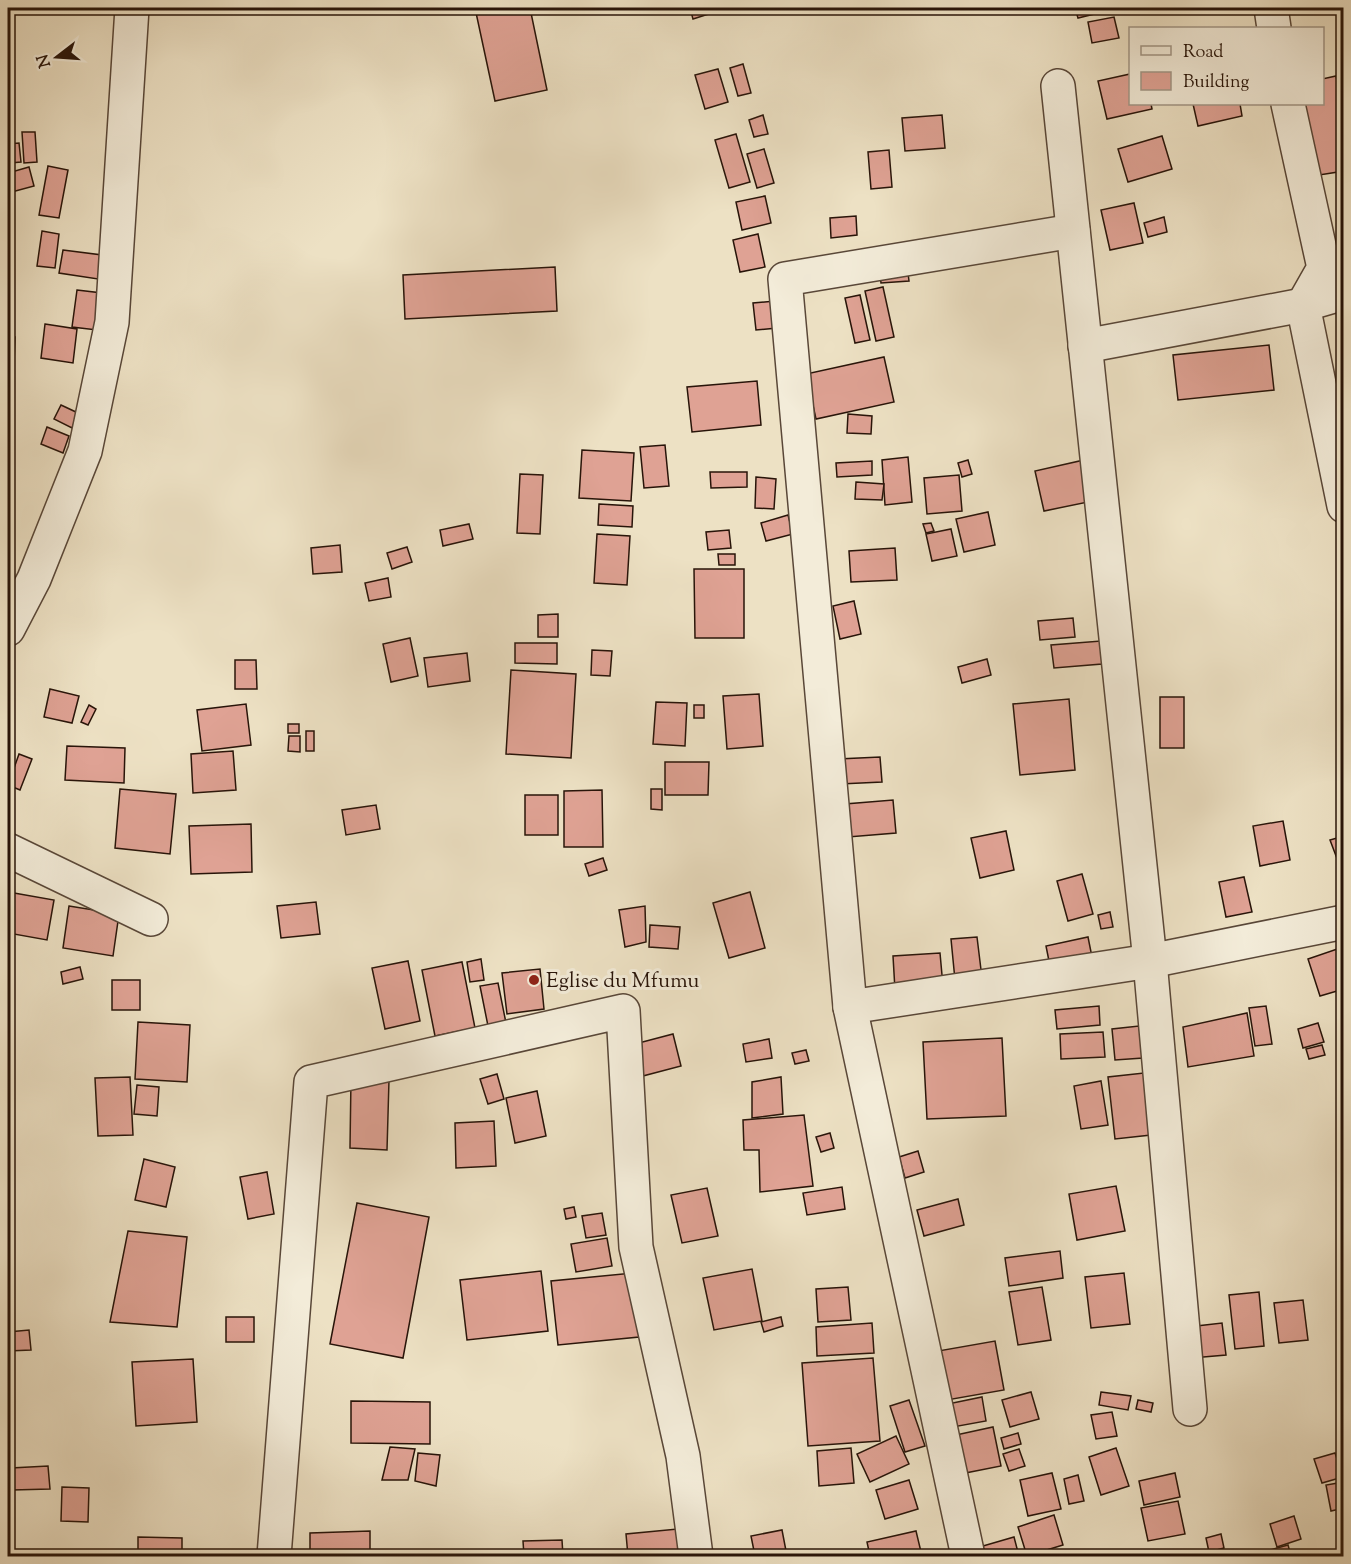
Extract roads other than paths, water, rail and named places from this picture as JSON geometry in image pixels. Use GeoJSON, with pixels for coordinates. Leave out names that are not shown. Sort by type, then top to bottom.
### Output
{"type":"FeatureCollection","features":[{"type":"Feature","properties":{"kind":"street"},"geometry":{"type":"LineString","coordinates":[[8,629],[34,579],[86,451],[112,322],[132,8]]}},
{"type":"Feature","properties":{"kind":"street"},"geometry":{"type":"LineString","coordinates":[[1271,8],[1274,27]]}},
{"type":"Feature","properties":{"kind":"street"},"geometry":{"type":"LineString","coordinates":[[1058,86],[1150,961],[1190,1409]]}},
{"type":"Feature","properties":{"kind":"street"},"geometry":{"type":"LineString","coordinates":[[1288,105],[1324,268],[1303,305],[1344,506]]}},
{"type":"Feature","properties":{"kind":"street"},"geometry":{"type":"LineString","coordinates":[[969,1557],[849,1006],[785,279],[1073,231]]}},
{"type":"Feature","properties":{"kind":"street"},"geometry":{"type":"LineString","coordinates":[[1085,346],[1303,305],[1344,293]]}},
{"type":"Feature","properties":{"kind":"street"},"geometry":{"type":"LineString","coordinates":[[8,850],[151,919]]}},
{"type":"Feature","properties":{"kind":"street"},"geometry":{"type":"LineString","coordinates":[[849,1006],[1150,961],[1344,922]]}},
{"type":"Feature","properties":{"kind":"street"},"geometry":{"type":"LineString","coordinates":[[274,1557],[311,1082],[622,1011],[636,1246],[683,1456],[696,1557]]}},
{"type":"Feature","properties":{"kind":"place","name":"Eglise du Mfumu"},"geometry":{"type":"Point","coordinates":[534,980]}}]}
